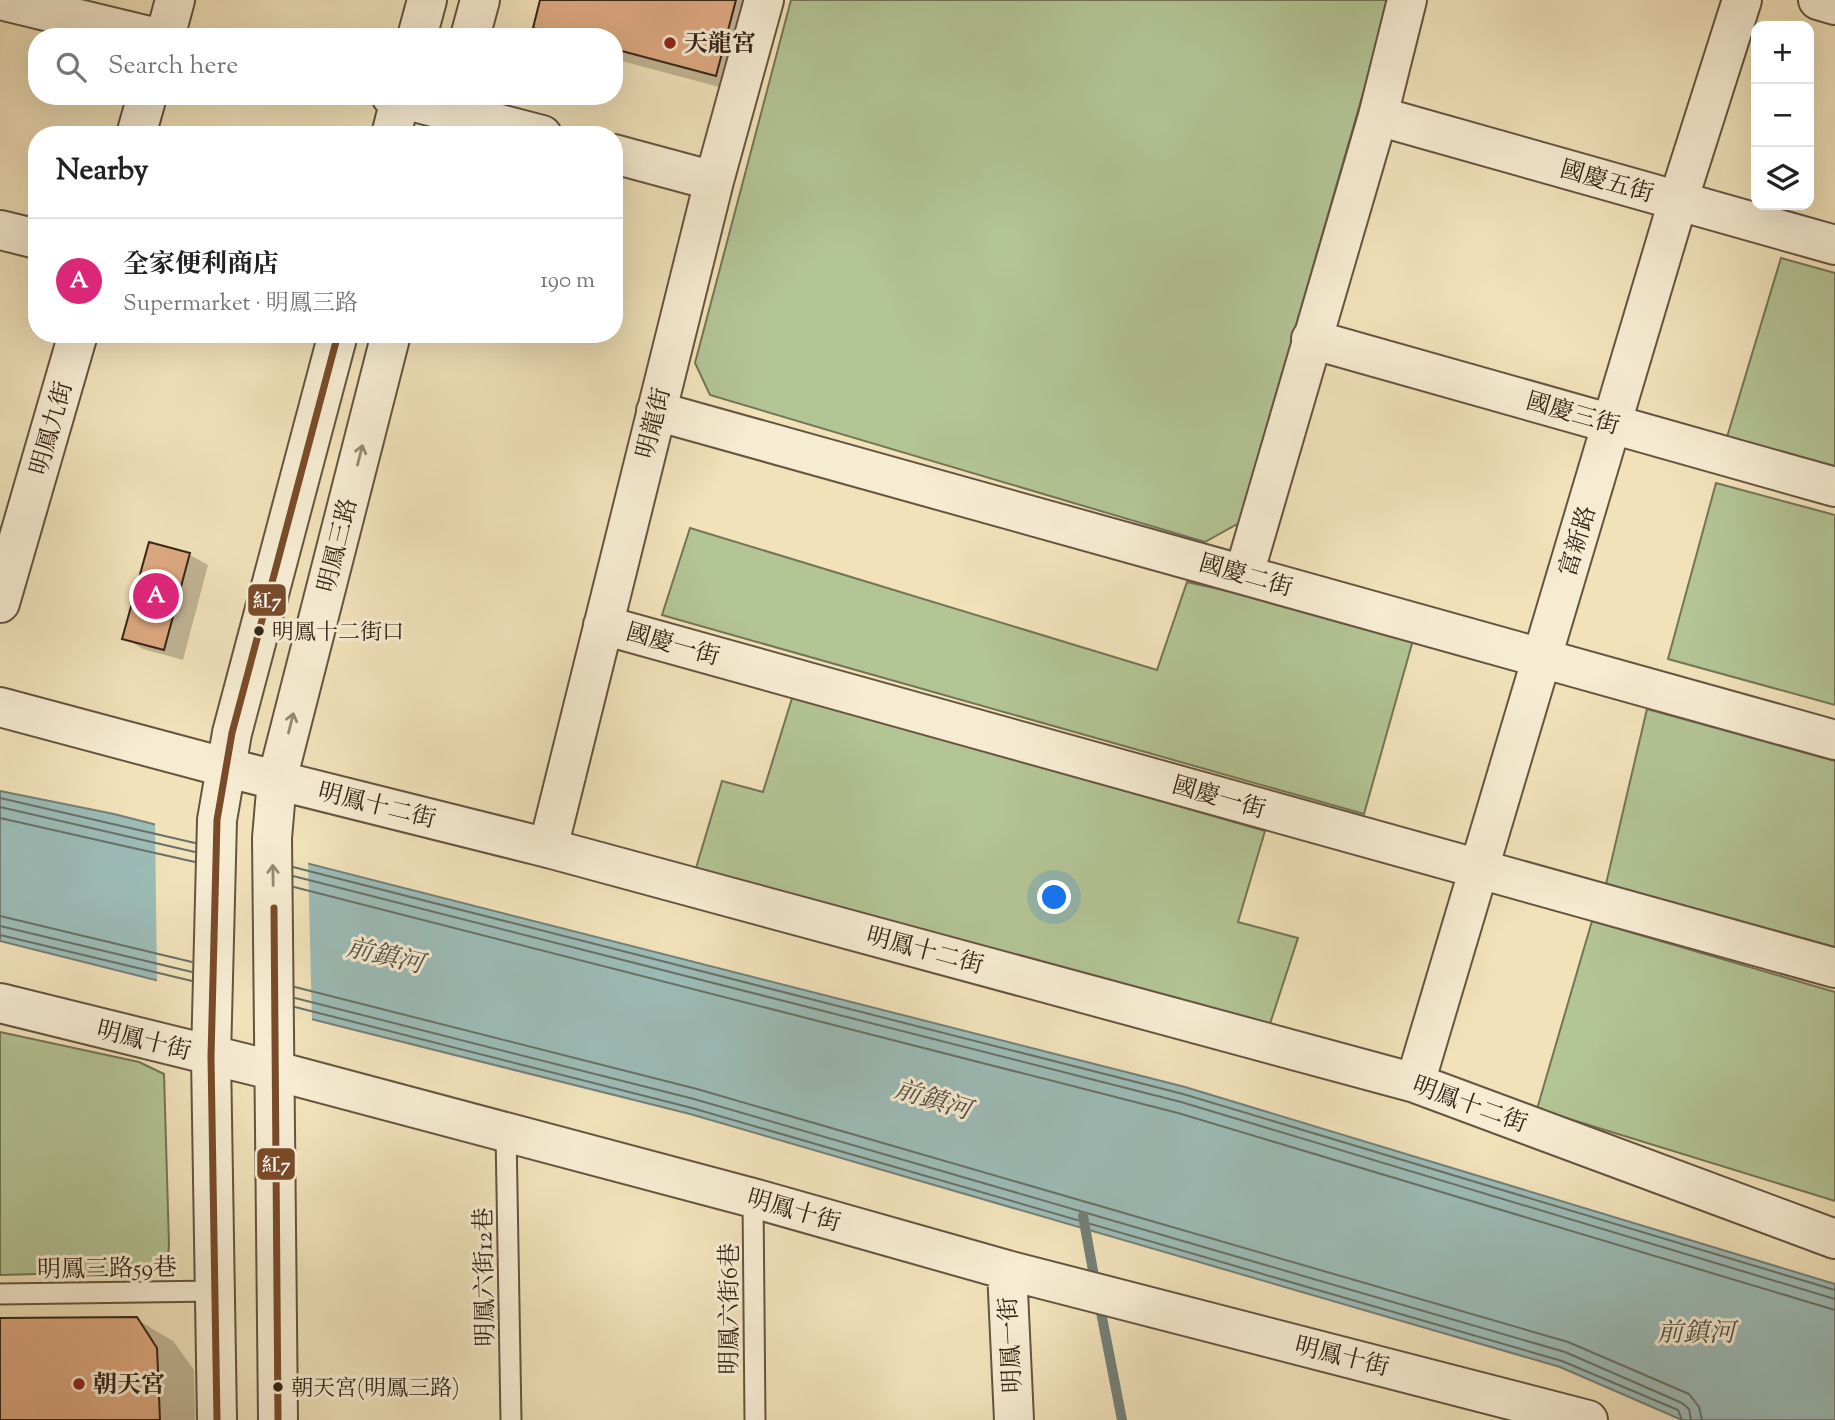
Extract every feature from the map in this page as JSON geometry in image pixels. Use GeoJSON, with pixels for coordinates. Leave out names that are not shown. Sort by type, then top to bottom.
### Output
{"type":"FeatureCollection","features":[{"type":"Feature","properties":{"kind":"street"},"geometry":{"type":"LineString","coordinates":[[0,0],[116,28]]}},
{"type":"Feature","properties":{"kind":"street"},"geometry":{"type":"LineString","coordinates":[[167,28],[175,0]]}},
{"type":"Feature","properties":{"kind":"street"},"geometry":{"type":"LineString","coordinates":[[419,28],[427,0]]}},
{"type":"Feature","properties":{"kind":"street"},"geometry":{"type":"LineString","coordinates":[[472,28],[480,0]]}},
{"type":"Feature","properties":{"kind":"street","name":"明龍街"},"geometry":{"type":"LineString","coordinates":[[548,848],[714,181],[764,0]]}},
{"type":"Feature","properties":{"kind":"street"},"geometry":{"type":"LineString","coordinates":[[1244,574],[1378,116],[1407,0]]}},
{"type":"Feature","properties":{"kind":"street","name":"富新路"},"geometry":{"type":"LineString","coordinates":[[1415,1083],[1678,201],[1742,0]]}},
{"type":"Feature","properties":{"kind":"street"},"geometry":{"type":"LineString","coordinates":[[1818,0],[1835,5]]}},
{"type":"Feature","properties":{"kind":"street"},"geometry":{"type":"LineString","coordinates":[[139,126],[144,105]]}},
{"type":"Feature","properties":{"kind":"street"},"geometry":{"type":"LineString","coordinates":[[396,107],[449,114],[502,126]]}},
{"type":"Feature","properties":{"kind":"street","name":"國慶五街"},"geometry":{"type":"LineString","coordinates":[[1378,116],[1835,246]]}},
{"type":"Feature","properties":{"kind":"street"},"geometry":{"type":"LineString","coordinates":[[623,156],[714,181]]}},
{"type":"Feature","properties":{"kind":"street"},"geometry":{"type":"LineString","coordinates":[[0,230],[28,237]]}},
{"type":"Feature","properties":{"kind":"street","name":"國慶三街"},"geometry":{"type":"LineString","coordinates":[[1311,339],[1835,487]]}},
{"type":"Feature","properties":{"kind":"street","name":"明鳳九街"},"geometry":{"type":"LineString","coordinates":[[0,603],[16,492],[74,343]]}},
{"type":"Feature","properties":{"kind":"street"},"geometry":{"type":"LineString","coordinates":[[217,1420],[211,1058],[217,820],[224,767],[336,343]]}},
{"type":"Feature","properties":{"kind":"street","name":"明鳳三路"},"geometry":{"type":"LineString","coordinates":[[276,1071],[272,838],[276,780],[389,343]]}},
{"type":"Feature","properties":{"kind":"street","name":"國慶二街"},"geometry":{"type":"LineString","coordinates":[[656,411],[1835,740]]}},
{"type":"Feature","properties":{"kind":"street","name":"國慶一街"},"geometry":{"type":"LineString","coordinates":[[603,625],[1835,968]]}},
{"type":"Feature","properties":{"kind":"street","name":"明鳳十二街"},"geometry":{"type":"LineString","coordinates":[[0,707],[224,767],[548,848],[1415,1083],[1835,1239]]}},
{"type":"Feature","properties":{"kind":"street","name":"明鳳十街"},"geometry":{"type":"LineString","coordinates":[[0,1003],[211,1058],[276,1071],[753,1198],[1007,1269],[1588,1420]]}},
{"type":"Feature","properties":{"kind":"street"},"geometry":{"type":"LineString","coordinates":[[276,1071],[278,1420]]}},
{"type":"Feature","properties":{"kind":"street","name":"明鳳一街"},"geometry":{"type":"LineString","coordinates":[[1007,1269],[1014,1420]]}},
{"type":"Feature","properties":{"kind":"lane","name":"明鳳六街12巷"},"geometry":{"type":"LineString","coordinates":[[506,1133],[511,1420]]}},
{"type":"Feature","properties":{"kind":"lane","name":"明鳳六街6巷"},"geometry":{"type":"LineString","coordinates":[[753,1198],[755,1420]]}},
{"type":"Feature","properties":{"kind":"lane","name":"明鳳三路59巷"},"geometry":{"type":"LineString","coordinates":[[0,1294],[214,1291]]}},
{"type":"Feature","properties":{"kind":"green space"},"geometry":{"type":"Polygon","coordinates":[[[791,0],[1390,0],[1239,523],[1205,542],[710,395],[695,363],[791,0]]]}},
{"type":"Feature","properties":{"kind":"green space"},"geometry":{"type":"Polygon","coordinates":[[[1781,258],[1835,273],[1835,466],[1727,437],[1781,258]]]}},
{"type":"Feature","properties":{"kind":"green space"},"geometry":{"type":"Polygon","coordinates":[[[1716,483],[1835,515],[1835,705],[1668,659],[1716,483]]]}},
{"type":"Feature","properties":{"kind":"green space"},"geometry":{"type":"Polygon","coordinates":[[[690,528],[1157,670],[1187,582],[1415,633],[1364,814],[662,615],[690,528]]]}},
{"type":"Feature","properties":{"kind":"green space"},"geometry":{"type":"Polygon","coordinates":[[[793,695],[1265,831],[1238,922],[1298,938],[1267,1033],[696,868],[722,781],[763,792],[793,695]]]}},
{"type":"Feature","properties":{"kind":"green space"},"geometry":{"type":"Polygon","coordinates":[[[1647,709],[1835,761],[1835,947],[1606,884],[1647,709]]]}},
{"type":"Feature","properties":{"kind":"green space"},"geometry":{"type":"Polygon","coordinates":[[[1592,921],[1835,992],[1835,1201],[1537,1109],[1592,921]]]}},
{"type":"Feature","properties":{"kind":"green space"},"geometry":{"type":"Polygon","coordinates":[[[0,1032],[139,1062],[164,1074],[169,1245],[164,1264],[143,1271],[0,1275],[0,1032]]]}},
{"type":"Feature","properties":{"kind":"water","name":"前鎮河"},"geometry":{"type":"Polygon","coordinates":[[[0,791],[114,814],[1185,1087],[1835,1284],[1835,1420],[1682,1420],[1560,1367],[690,1114],[0,941],[0,791]]]}},
{"type":"Feature","properties":{"kind":"pier"},"geometry":{"type":"Polygon","coordinates":[[[155,821],[308,860],[312,1022],[157,983],[155,821]]]}},
{"type":"Feature","properties":{"kind":"building","name":"天龍宮"},"geometry":{"type":"Polygon","coordinates":[[[540,0],[736,0],[716,76],[623,51],[623,28],[533,28],[540,0]]]}},
{"type":"Feature","properties":{"kind":"building"},"geometry":{"type":"Polygon","coordinates":[[[149,542],[190,553],[164,650],[122,639],[149,542]]]}},
{"type":"Feature","properties":{"kind":"building","name":"朝天宮"},"geometry":{"type":"Polygon","coordinates":[[[137,1317],[157,1348],[160,1420],[0,1420],[0,1318],[137,1317]]]}},
{"type":"Feature","properties":{"kind":"waterway"},"geometry":{"type":"LineString","coordinates":[[1083,1216],[1096,1287]]}},
{"type":"Feature","properties":{"kind":"waterway"},"geometry":{"type":"LineString","coordinates":[[1099,1302],[1122,1420]]}},
{"type":"Feature","properties":{"kind":"transit line","name":"紅7"},"geometry":{"type":"LineString","coordinates":[[217,1420],[211,1057],[217,820],[232,733],[336,343]]}},
{"type":"Feature","properties":{"kind":"transit line","name":"紅7"},"geometry":{"type":"LineString","coordinates":[[274,908],[278,1420]]}},
{"type":"Feature","properties":{"kind":"place","name":"天龍宮"},"geometry":{"type":"Point","coordinates":[670,43]}},
{"type":"Feature","properties":{"kind":"place","name":"全家便利商店"},"geometry":{"type":"Point","coordinates":[156,596]}},
{"type":"Feature","properties":{"kind":"place","name":"明鳳十二街口"},"geometry":{"type":"Point","coordinates":[259,631]}},
{"type":"Feature","properties":{"kind":"place","name":"朝天宮"},"geometry":{"type":"Point","coordinates":[79,1384]}},
{"type":"Feature","properties":{"kind":"place","name":"朝天宮(明鳳三路)"},"geometry":{"type":"Point","coordinates":[278,1387]}}]}
